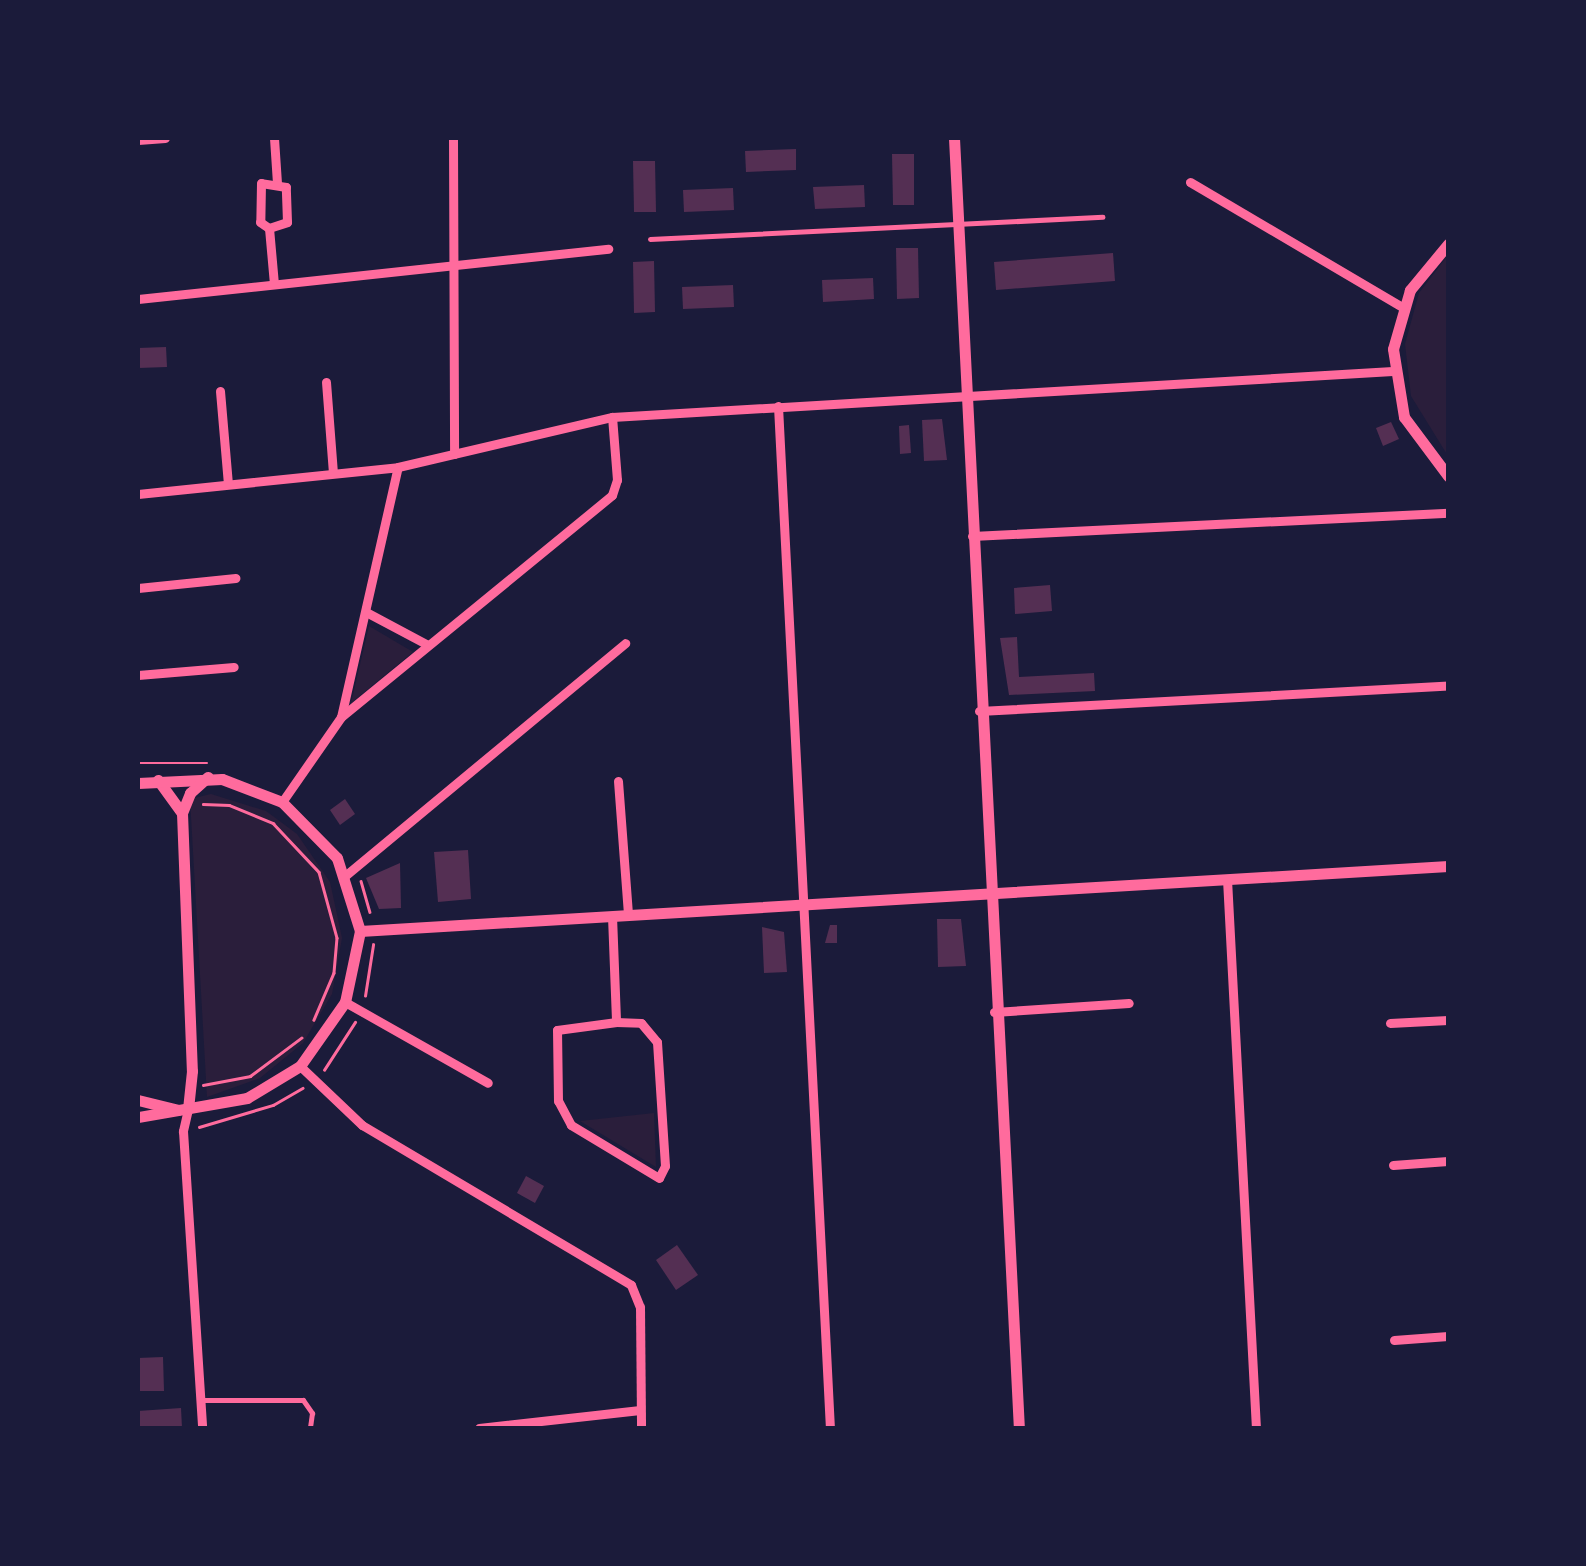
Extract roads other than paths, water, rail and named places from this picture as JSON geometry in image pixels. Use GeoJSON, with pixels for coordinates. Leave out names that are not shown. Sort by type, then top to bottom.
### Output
{"type":"FeatureCollection","features":[{"type":"Feature","properties":{"kind":"street"},"geometry":{"type":"LineString","coordinates":[[138,140],[165,138]]}},
{"type":"Feature","properties":{"kind":"street"},"geometry":{"type":"LineString","coordinates":[[274,138],[277,183]]}},
{"type":"Feature","properties":{"kind":"street"},"geometry":{"type":"LineString","coordinates":[[453,138],[454,454]]}},
{"type":"Feature","properties":{"kind":"street"},"geometry":{"type":"LineString","coordinates":[[954,138],[987,894],[1019,1428]]}},
{"type":"Feature","properties":{"kind":"street"},"geometry":{"type":"LineString","coordinates":[[1190,182],[1402,307]]}},
{"type":"Feature","properties":{"kind":"street"},"geometry":{"type":"LineString","coordinates":[[277,183],[286,187],[287,222],[269,228],[260,222],[257,185],[277,183]]}},
{"type":"Feature","properties":{"kind":"street"},"geometry":{"type":"LineString","coordinates":[[269,228],[274,284]]}},
{"type":"Feature","properties":{"kind":"street"},"geometry":{"type":"LineString","coordinates":[[1448,244],[1420,274],[1402,307],[1393,371],[1416,439],[1448,476]]}},
{"type":"Feature","properties":{"kind":"street"},"geometry":{"type":"LineString","coordinates":[[138,299],[608,250]]}},
{"type":"Feature","properties":{"kind":"street"},"geometry":{"type":"LineString","coordinates":[[138,494],[398,467],[612,417],[1393,371]]}},
{"type":"Feature","properties":{"kind":"street"},"geometry":{"type":"LineString","coordinates":[[326,382],[333,473]]}},
{"type":"Feature","properties":{"kind":"street"},"geometry":{"type":"LineString","coordinates":[[220,390],[228,484]]}},
{"type":"Feature","properties":{"kind":"street"},"geometry":{"type":"LineString","coordinates":[[778,406],[830,1428]]}},
{"type":"Feature","properties":{"kind":"street"},"geometry":{"type":"LineString","coordinates":[[282,802],[341,718],[612,496],[617,480],[612,417]]}},
{"type":"Feature","properties":{"kind":"street"},"geometry":{"type":"LineString","coordinates":[[341,718],[398,467]]}},
{"type":"Feature","properties":{"kind":"street"},"geometry":{"type":"LineString","coordinates":[[972,536],[1448,513]]}},
{"type":"Feature","properties":{"kind":"street"},"geometry":{"type":"LineString","coordinates":[[138,588],[235,578]]}},
{"type":"Feature","properties":{"kind":"street"},"geometry":{"type":"LineString","coordinates":[[366,612],[428,645]]}},
{"type":"Feature","properties":{"kind":"street"},"geometry":{"type":"LineString","coordinates":[[350,872],[625,643]]}},
{"type":"Feature","properties":{"kind":"street"},"geometry":{"type":"LineString","coordinates":[[138,676],[234,667]]}},
{"type":"Feature","properties":{"kind":"street"},"geometry":{"type":"LineString","coordinates":[[979,710],[1448,686]]}},
{"type":"Feature","properties":{"kind":"street"},"geometry":{"type":"LineString","coordinates":[[202,1428],[183,1132],[183,1109],[192,1084],[182,813],[190,793],[208,777]]}},
{"type":"Feature","properties":{"kind":"street"},"geometry":{"type":"LineString","coordinates":[[138,782],[208,777],[282,802],[313,827],[350,872],[366,931],[345,1002],[300,1066],[247,1098],[138,1117]]}},
{"type":"Feature","properties":{"kind":"street"},"geometry":{"type":"LineString","coordinates":[[158,780],[182,813]]}},
{"type":"Feature","properties":{"kind":"street"},"geometry":{"type":"LineString","coordinates":[[618,781],[628,915]]}},
{"type":"Feature","properties":{"kind":"street"},"geometry":{"type":"LineString","coordinates":[[366,931],[1448,866]]}},
{"type":"Feature","properties":{"kind":"street"},"geometry":{"type":"LineString","coordinates":[[1227,879],[1256,1428]]}},
{"type":"Feature","properties":{"kind":"street"},"geometry":{"type":"LineString","coordinates":[[612,916],[616,1022]]}},
{"type":"Feature","properties":{"kind":"street"},"geometry":{"type":"LineString","coordinates":[[345,1002],[488,1083]]}},
{"type":"Feature","properties":{"kind":"street"},"geometry":{"type":"LineString","coordinates":[[994,1012],[1129,1003]]}},
{"type":"Feature","properties":{"kind":"street"},"geometry":{"type":"LineString","coordinates":[[1390,1022],[1448,1020]]}},
{"type":"Feature","properties":{"kind":"street"},"geometry":{"type":"LineString","coordinates":[[616,1022],[640,1023],[658,1042],[665,1166],[659,1178],[572,1124],[558,1101],[557,1030],[616,1022]]}},
{"type":"Feature","properties":{"kind":"street"},"geometry":{"type":"LineString","coordinates":[[300,1066],[362,1125],[630,1285],[640,1307],[641,1428]]}},
{"type":"Feature","properties":{"kind":"street"},"geometry":{"type":"LineString","coordinates":[[138,1100],[183,1109]]}},
{"type":"Feature","properties":{"kind":"street"},"geometry":{"type":"LineString","coordinates":[[1393,1165],[1448,1161]]}},
{"type":"Feature","properties":{"kind":"street"},"geometry":{"type":"LineString","coordinates":[[1394,1340],[1448,1336]]}},
{"type":"Feature","properties":{"kind":"street"},"geometry":{"type":"LineString","coordinates":[[479,1428],[640,1410]]}},
{"type":"Feature","properties":{"kind":"lane"},"geometry":{"type":"LineString","coordinates":[[650,240],[1102,217]]}},
{"type":"Feature","properties":{"kind":"lane"},"geometry":{"type":"LineString","coordinates":[[200,1400],[303,1400],[312,1413],[310,1428]]}}]}
